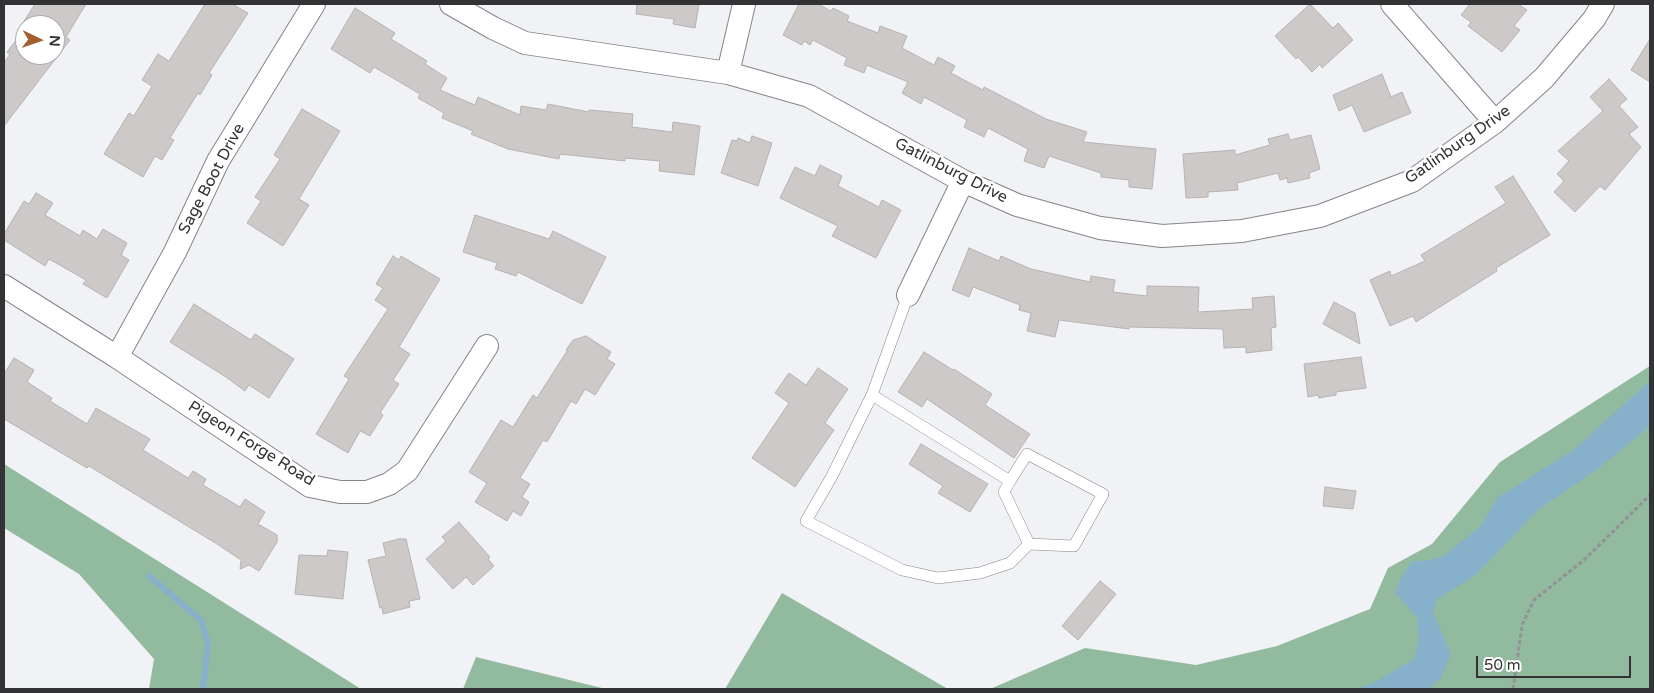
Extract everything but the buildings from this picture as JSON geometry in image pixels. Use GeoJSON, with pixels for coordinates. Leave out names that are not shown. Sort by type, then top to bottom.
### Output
{"type":"FeatureCollection","features":[{"type":"Feature","properties":{"kind":"street","name":"Sage Boot Drive"},"geometry":{"type":"LineString","coordinates":[[117,357],[171,260],[218,161],[314,4]]}},
{"type":"Feature","properties":{"kind":"street","name":"Gatlinburg Drive"},"geometry":{"type":"LineString","coordinates":[[451,4],[524,44],[728,73],[810,96],[963,181],[1018,205],[1100,228],[1162,236],[1242,232],[1320,216],[1412,181],[1495,122],[1544,78],[1594,19],[1603,4]]}},
{"type":"Feature","properties":{"kind":"street"},"geometry":{"type":"LineString","coordinates":[[728,73],[744,4]]}},
{"type":"Feature","properties":{"kind":"street"},"geometry":{"type":"LineString","coordinates":[[1392,4],[1495,122]]}},
{"type":"Feature","properties":{"kind":"street"},"geometry":{"type":"LineString","coordinates":[[908,295],[963,181]]}},
{"type":"Feature","properties":{"kind":"street","name":"Pigeon Forge Road"},"geometry":{"type":"LineString","coordinates":[[4,286],[117,357],[310,486],[340,492],[367,492],[389,484],[407,471],[487,346]]}},
{"type":"Feature","properties":{"kind":"lane"},"geometry":{"type":"LineString","coordinates":[[908,295],[872,395],[832,476],[806,521],[902,570],[938,578],[980,573],[1010,563],[1029,544],[1074,546],[1103,494],[1027,454],[1004,492],[1029,544]]}},
{"type":"Feature","properties":{"kind":"lane"},"geometry":{"type":"LineString","coordinates":[[872,395],[1010,481]]}},
{"type":"Feature","properties":{"kind":"path"},"geometry":{"type":"LineString","coordinates":[[1513,689],[1522,625],[1534,600],[1584,560],[1650,495]]}},
{"type":"Feature","properties":{"kind":"green space"},"geometry":{"type":"Polygon","coordinates":[[[1650,366],[1650,689],[990,689],[1085,648],[1196,665],[1277,646],[1370,609],[1388,568],[1432,544],[1500,462],[1650,366]]]}},
{"type":"Feature","properties":{"kind":"green space"},"geometry":{"type":"Polygon","coordinates":[[[4,464],[361,689],[149,689],[154,659],[79,574],[4,528],[4,464]]]}},
{"type":"Feature","properties":{"kind":"green space"},"geometry":{"type":"Polygon","coordinates":[[[782,593],[948,689],[725,689],[782,593]]]}},
{"type":"Feature","properties":{"kind":"green space"},"geometry":{"type":"Polygon","coordinates":[[[476,657],[606,689],[463,689],[476,657]]]}},
{"type":"Feature","properties":{"kind":"water"},"geometry":{"type":"Polygon","coordinates":[[[1650,381],[1650,426],[1599,468],[1539,509],[1476,575],[1437,599],[1433,612],[1451,654],[1441,678],[1428,689],[1355,689],[1372,684],[1414,659],[1419,639],[1417,617],[1395,593],[1403,574],[1413,561],[1425,561],[1444,556],[1481,526],[1497,498],[1572,451],[1650,381]]]}},
{"type":"Feature","properties":{"kind":"waterway"},"geometry":{"type":"LineString","coordinates":[[149,576],[201,620],[208,644],[203,689]]}}]}
